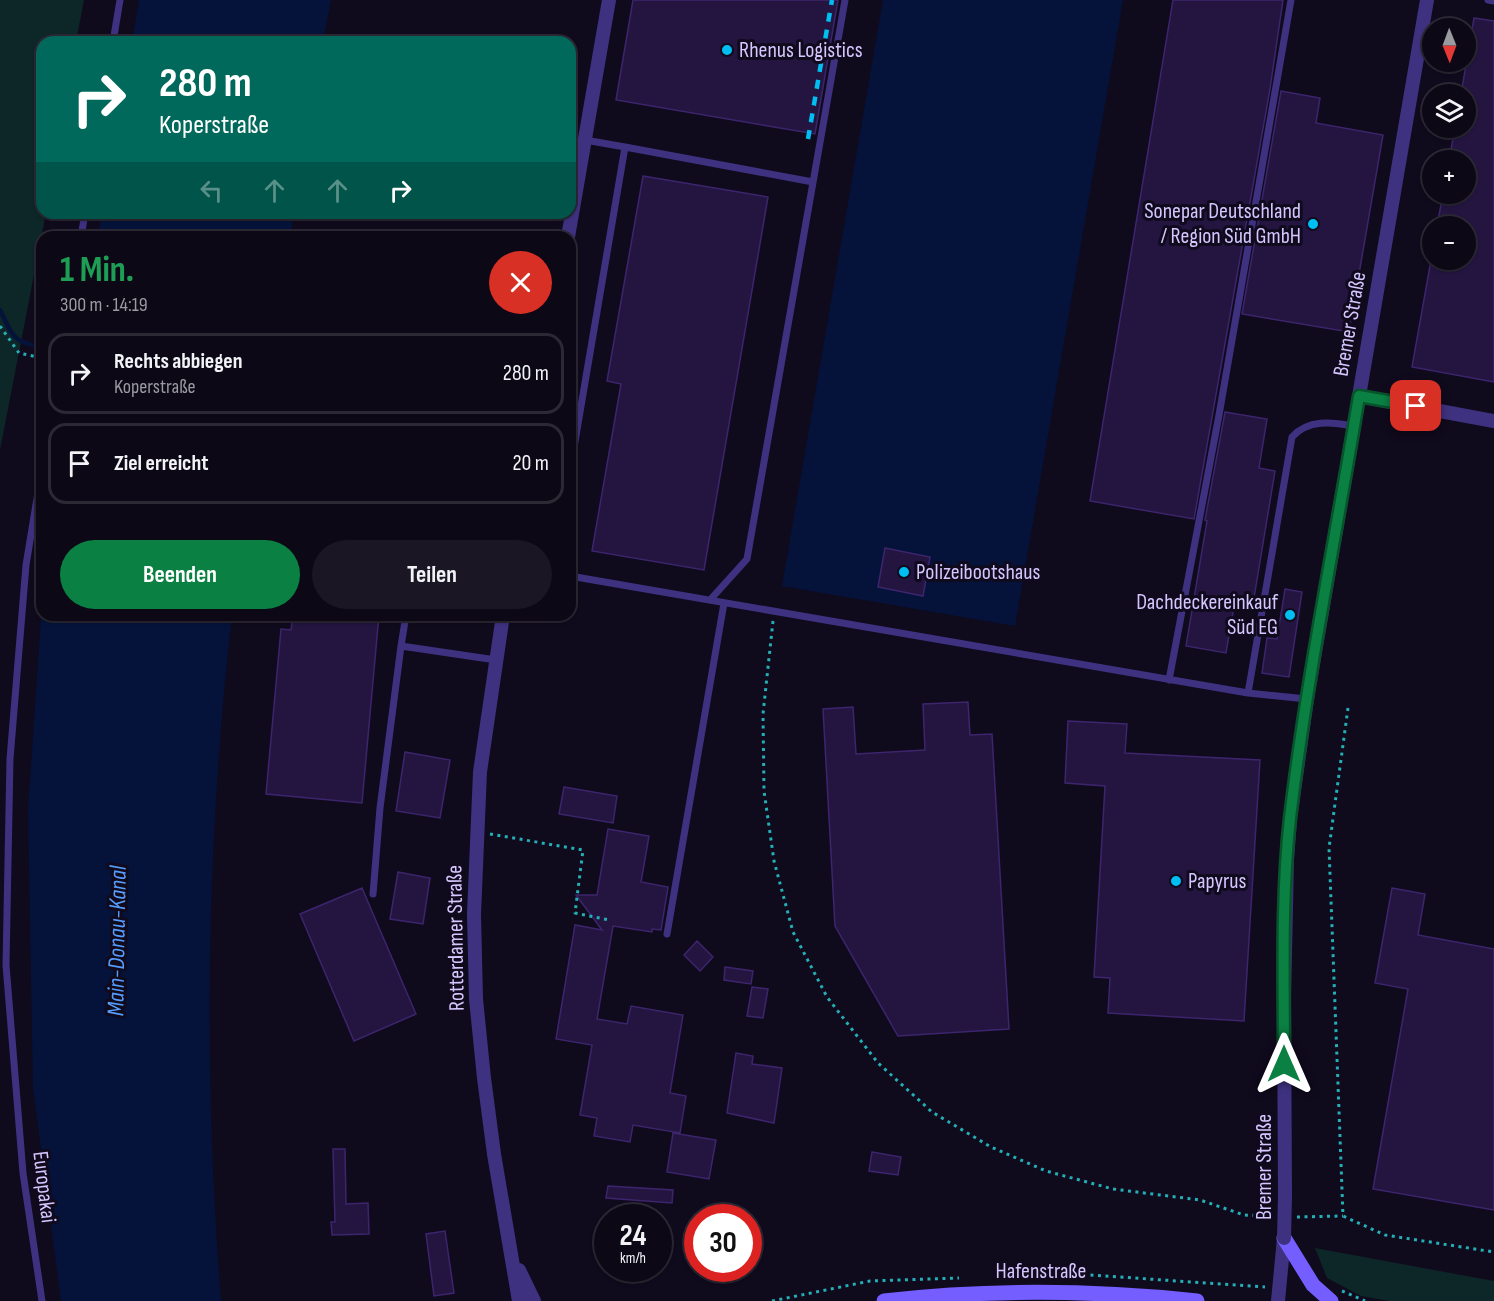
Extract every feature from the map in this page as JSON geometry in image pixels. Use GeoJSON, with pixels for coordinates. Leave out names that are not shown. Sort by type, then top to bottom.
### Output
{"type":"FeatureCollection","features":[{"type":"Feature","properties":{"kind":"main road"},"geometry":{"type":"LineString","coordinates":[[1284,1238],[1313,1285],[1331,1301]]}},
{"type":"Feature","properties":{"kind":"main road","name":"Hafenstraße"},"geometry":{"type":"LineString","coordinates":[[884,1301],[951,1295],[1045,1293],[1197,1301]]}},
{"type":"Feature","properties":{"kind":"street"},"geometry":{"type":"LineString","coordinates":[[576,191],[609,0]]}},
{"type":"Feature","properties":{"kind":"street","name":"Bremer Straße"},"geometry":{"type":"LineString","coordinates":[[1278,1301],[1285,1196],[1287,860],[1307,699],[1427,0]]}},
{"type":"Feature","properties":{"kind":"street"},"geometry":{"type":"LineString","coordinates":[[1359,396],[1494,421]]}},
{"type":"Feature","properties":{"kind":"street","name":"Rotterdamer Straße"},"geometry":{"type":"LineString","coordinates":[[502,621],[480,772],[474,914],[476,999],[494,1154],[514,1260],[519,1301]]}},
{"type":"Feature","properties":{"kind":"street","name":"Rotterdamer Straße"},"geometry":{"type":"LineString","coordinates":[[514,1260],[534,1301]]}},
{"type":"Feature","properties":{"kind":"lane"},"geometry":{"type":"LineString","coordinates":[[114,36],[120,0]]}},
{"type":"Feature","properties":{"kind":"lane"},"geometry":{"type":"LineString","coordinates":[[710,600],[747,560],[845,0]]}},
{"type":"Feature","properties":{"kind":"lane"},"geometry":{"type":"LineString","coordinates":[[1169,680],[1219,415],[1291,0]]}},
{"type":"Feature","properties":{"kind":"lane"},"geometry":{"type":"LineString","coordinates":[[1488,0],[1494,1]]}},
{"type":"Feature","properties":{"kind":"lane"},"geometry":{"type":"LineString","coordinates":[[585,140],[813,182]]}},
{"type":"Feature","properties":{"kind":"lane"},"geometry":{"type":"LineString","coordinates":[[576,436],[625,147]]}},
{"type":"Feature","properties":{"kind":"lane"},"geometry":{"type":"LineString","coordinates":[[1248,693],[1292,437],[1300,429],[1313,424],[1333,422],[1353,426]]}},
{"type":"Feature","properties":{"kind":"lane","name":"Europakai"},"geometry":{"type":"LineString","coordinates":[[36,505],[26,566],[8,789],[6,965],[23,1173],[42,1301]]}},
{"type":"Feature","properties":{"kind":"lane"},"geometry":{"type":"LineString","coordinates":[[576,577],[1169,680],[1248,693],[1307,699]]}},
{"type":"Feature","properties":{"kind":"lane"},"geometry":{"type":"LineString","coordinates":[[667,934],[724,603]]}},
{"type":"Feature","properties":{"kind":"lane"},"geometry":{"type":"LineString","coordinates":[[373,894],[380,808],[405,621]]}},
{"type":"Feature","properties":{"kind":"lane"},"geometry":{"type":"LineString","coordinates":[[402,646],[496,660]]}},
{"type":"Feature","properties":{"kind":"lane"},"geometry":{"type":"LineString","coordinates":[[0,791],[8,789]]}},
{"type":"Feature","properties":{"kind":"path"},"geometry":{"type":"LineString","coordinates":[[0,326],[19,353],[36,357]]}},
{"type":"Feature","properties":{"kind":"path"},"geometry":{"type":"LineString","coordinates":[[774,612],[763,714],[764,791],[774,861],[793,932],[827,997],[878,1063],[933,1113],[991,1147],[1046,1171],[1113,1189],[1200,1200],[1245,1215],[1278,1216]]}},
{"type":"Feature","properties":{"kind":"path"},"geometry":{"type":"LineString","coordinates":[[1343,1216],[1329,849],[1348,708]]}},
{"type":"Feature","properties":{"kind":"path"},"geometry":{"type":"LineString","coordinates":[[477,832],[583,850],[575,913],[609,920]]}},
{"type":"Feature","properties":{"kind":"path"},"geometry":{"type":"LineString","coordinates":[[1289,1217],[1343,1216],[1385,1235],[1494,1252]]}},
{"type":"Feature","properties":{"kind":"path"},"geometry":{"type":"LineString","coordinates":[[1203,1277],[1203,1283]]}},
{"type":"Feature","properties":{"kind":"green space"},"geometry":{"type":"Polygon","coordinates":[[[0,0],[84,0],[77,36],[36,36],[36,219],[45,219],[43,231],[36,231],[36,265],[0,450],[0,0]]]}},
{"type":"Feature","properties":{"kind":"green space"},"geometry":{"type":"Polygon","coordinates":[[[1315,1248],[1494,1281],[1494,1301],[1389,1301],[1361,1296],[1327,1278],[1315,1248]]]}},
{"type":"Feature","properties":{"kind":"water"},"geometry":{"type":"Polygon","coordinates":[[[139,0],[331,0],[324,36],[133,36],[139,0]]]}},
{"type":"Feature","properties":{"kind":"water"},"geometry":{"type":"Polygon","coordinates":[[[883,0],[1123,0],[1015,626],[782,586],[883,0]]]}},
{"type":"Feature","properties":{"kind":"water"},"geometry":{"type":"Polygon","coordinates":[[[101,219],[293,219],[291,231],[99,231],[101,219]]]}},
{"type":"Feature","properties":{"kind":"water","name":"Main-Donau-Kanal"},"geometry":{"type":"Polygon","coordinates":[[[41,621],[231,621],[217,786],[210,958],[211,1130],[221,1301],[61,1301],[33,1088],[28,810],[41,621]]]}},
{"type":"Feature","properties":{"kind":"building","name":"Rhenus Logistics"},"geometry":{"type":"Polygon","coordinates":[[[633,0],[838,0],[815,134],[616,100],[633,0]]]}},
{"type":"Feature","properties":{"kind":"building"},"geometry":{"type":"Polygon","coordinates":[[[1173,0],[1283,0],[1270,89],[1194,519],[1090,501],[1173,0]]]}},
{"type":"Feature","properties":{"kind":"building"},"geometry":{"type":"Polygon","coordinates":[[[1476,18],[1494,21],[1494,382],[1412,367],[1429,270],[1476,270],[1476,216],[1439,216],[1441,204],[1476,204],[1476,150],[1451,150],[1453,138],[1476,138],[1476,84],[1463,84],[1465,72],[1476,72],[1476,18]]]}},
{"type":"Feature","properties":{"kind":"building","name":"Sonepar Deutschland / Region Süd GmbH"},"geometry":{"type":"Polygon","coordinates":[[[1281,91],[1320,98],[1316,123],[1383,135],[1349,332],[1242,314],[1281,91]]]}},
{"type":"Feature","properties":{"kind":"building"},"geometry":{"type":"Polygon","coordinates":[[[643,176],[768,197],[704,570],[592,551],[621,384],[607,381],[643,176]]]}},
{"type":"Feature","properties":{"kind":"building"},"geometry":{"type":"Polygon","coordinates":[[[1225,412],[1267,419],[1259,468],[1275,471],[1252,610],[1234,607],[1226,653],[1186,646],[1207,521],[1205,520],[1225,412]]]}},
{"type":"Feature","properties":{"kind":"building","name":"Polizeibootshaus"},"geometry":{"type":"Polygon","coordinates":[[[885,548],[930,557],[923,596],[878,587],[885,548]]]}},
{"type":"Feature","properties":{"kind":"building","name":"Dachdeckereinkauf Süd EG"},"geometry":{"type":"Polygon","coordinates":[[[1285,589],[1302,592],[1289,677],[1262,673],[1267,638],[1277,639],[1285,589]]]}},
{"type":"Feature","properties":{"kind":"building"},"geometry":{"type":"Polygon","coordinates":[[[292,621],[378,621],[362,803],[266,794],[281,629],[291,630],[292,621]]]}},
{"type":"Feature","properties":{"kind":"building"},"geometry":{"type":"Polygon","coordinates":[[[968,702],[970,735],[992,734],[1009,1029],[898,1036],[835,926],[823,709],[853,707],[856,754],[925,750],[923,704],[968,702]]]}},
{"type":"Feature","properties":{"kind":"building","name":"Papyrus"},"geometry":{"type":"Polygon","coordinates":[[[1068,721],[1127,724],[1125,753],[1260,760],[1244,1021],[1108,1013],[1110,978],[1094,977],[1105,786],[1065,783],[1068,721]]]}},
{"type":"Feature","properties":{"kind":"building"},"geometry":{"type":"Polygon","coordinates":[[[405,752],[450,760],[440,818],[396,811],[405,752]]]}},
{"type":"Feature","properties":{"kind":"building"},"geometry":{"type":"Polygon","coordinates":[[[564,787],[617,796],[613,823],[559,814],[564,787]]]}},
{"type":"Feature","properties":{"kind":"building"},"geometry":{"type":"Polygon","coordinates":[[[608,829],[649,836],[641,882],[668,887],[661,930],[652,929],[652,932],[613,926],[597,1019],[627,1024],[631,1006],[683,1015],[670,1093],[686,1096],[680,1133],[633,1125],[630,1142],[594,1136],[597,1118],[580,1115],[592,1045],[556,1039],[575,925],[602,930],[576,895],[597,895],[608,829]]]}},
{"type":"Feature","properties":{"kind":"building"},"geometry":{"type":"Polygon","coordinates":[[[398,872],[430,878],[423,924],[390,919],[398,872]]]}},
{"type":"Feature","properties":{"kind":"building"},"geometry":{"type":"Polygon","coordinates":[[[362,888],[416,1014],[354,1041],[300,914],[362,888]]]}},
{"type":"Feature","properties":{"kind":"building"},"geometry":{"type":"Polygon","coordinates":[[[1392,888],[1425,894],[1418,935],[1494,949],[1494,1210],[1373,1189],[1408,989],[1375,983],[1392,888]]]}},
{"type":"Feature","properties":{"kind":"building"},"geometry":{"type":"Polygon","coordinates":[[[697,941],[713,957],[700,971],[684,955],[697,941]]]}},
{"type":"Feature","properties":{"kind":"building"},"geometry":{"type":"Polygon","coordinates":[[[725,967],[753,971],[751,984],[724,980],[725,967]]]}},
{"type":"Feature","properties":{"kind":"building"},"geometry":{"type":"Polygon","coordinates":[[[752,987],[768,989],[763,1018],[747,1016],[752,987]]]}},
{"type":"Feature","properties":{"kind":"building"},"geometry":{"type":"Polygon","coordinates":[[[736,1053],[753,1056],[752,1064],[782,1068],[774,1123],[727,1113],[736,1053]]]}},
{"type":"Feature","properties":{"kind":"building"},"geometry":{"type":"Polygon","coordinates":[[[673,1133],[716,1140],[709,1179],[667,1172],[673,1133]]]}},
{"type":"Feature","properties":{"kind":"building"},"geometry":{"type":"Polygon","coordinates":[[[333,1149],[345,1149],[346,1204],[368,1203],[369,1234],[332,1235],[331,1222],[335,1222],[333,1149]]]}},
{"type":"Feature","properties":{"kind":"building"},"geometry":{"type":"Polygon","coordinates":[[[872,1152],[901,1157],[898,1175],[869,1171],[872,1152]]]}},
{"type":"Feature","properties":{"kind":"building"},"geometry":{"type":"Polygon","coordinates":[[[608,1186],[673,1190],[672,1203],[606,1198],[608,1186]]]}},
{"type":"Feature","properties":{"kind":"building"},"geometry":{"type":"Polygon","coordinates":[[[445,1231],[454,1293],[434,1296],[426,1234],[445,1231]]]}},
{"type":"Feature","properties":{"kind":"waterway"},"geometry":{"type":"LineString","coordinates":[[0,310],[8,326],[19,340],[36,346]]}},
{"type":"Feature","properties":{"kind":"railway"},"geometry":{"type":"LineString","coordinates":[[808,139],[832,0]]}},
{"type":"Feature","properties":{"kind":"place","name":"Rhenus Logistics"},"geometry":{"type":"Point","coordinates":[727,50]}},
{"type":"Feature","properties":{"kind":"place","name":"Sonepar Deutschland / Region Süd GmbH"},"geometry":{"type":"Point","coordinates":[1313,224]}},
{"type":"Feature","properties":{"kind":"place","name":"Polizeibootshaus"},"geometry":{"type":"Point","coordinates":[904,572]}},
{"type":"Feature","properties":{"kind":"place","name":"Dachdeckereinkauf Süd EG"},"geometry":{"type":"Point","coordinates":[1290,615]}},
{"type":"Feature","properties":{"kind":"place","name":"Papyrus"},"geometry":{"type":"Point","coordinates":[1176,881]}},
{"type":"Feature","properties":{"kind":"route"},"geometry":{"type":"LineString","coordinates":[[1284,1064],[1287,860],[1290,819],[1307,699],[1359,396],[1416,406]]}}]}
